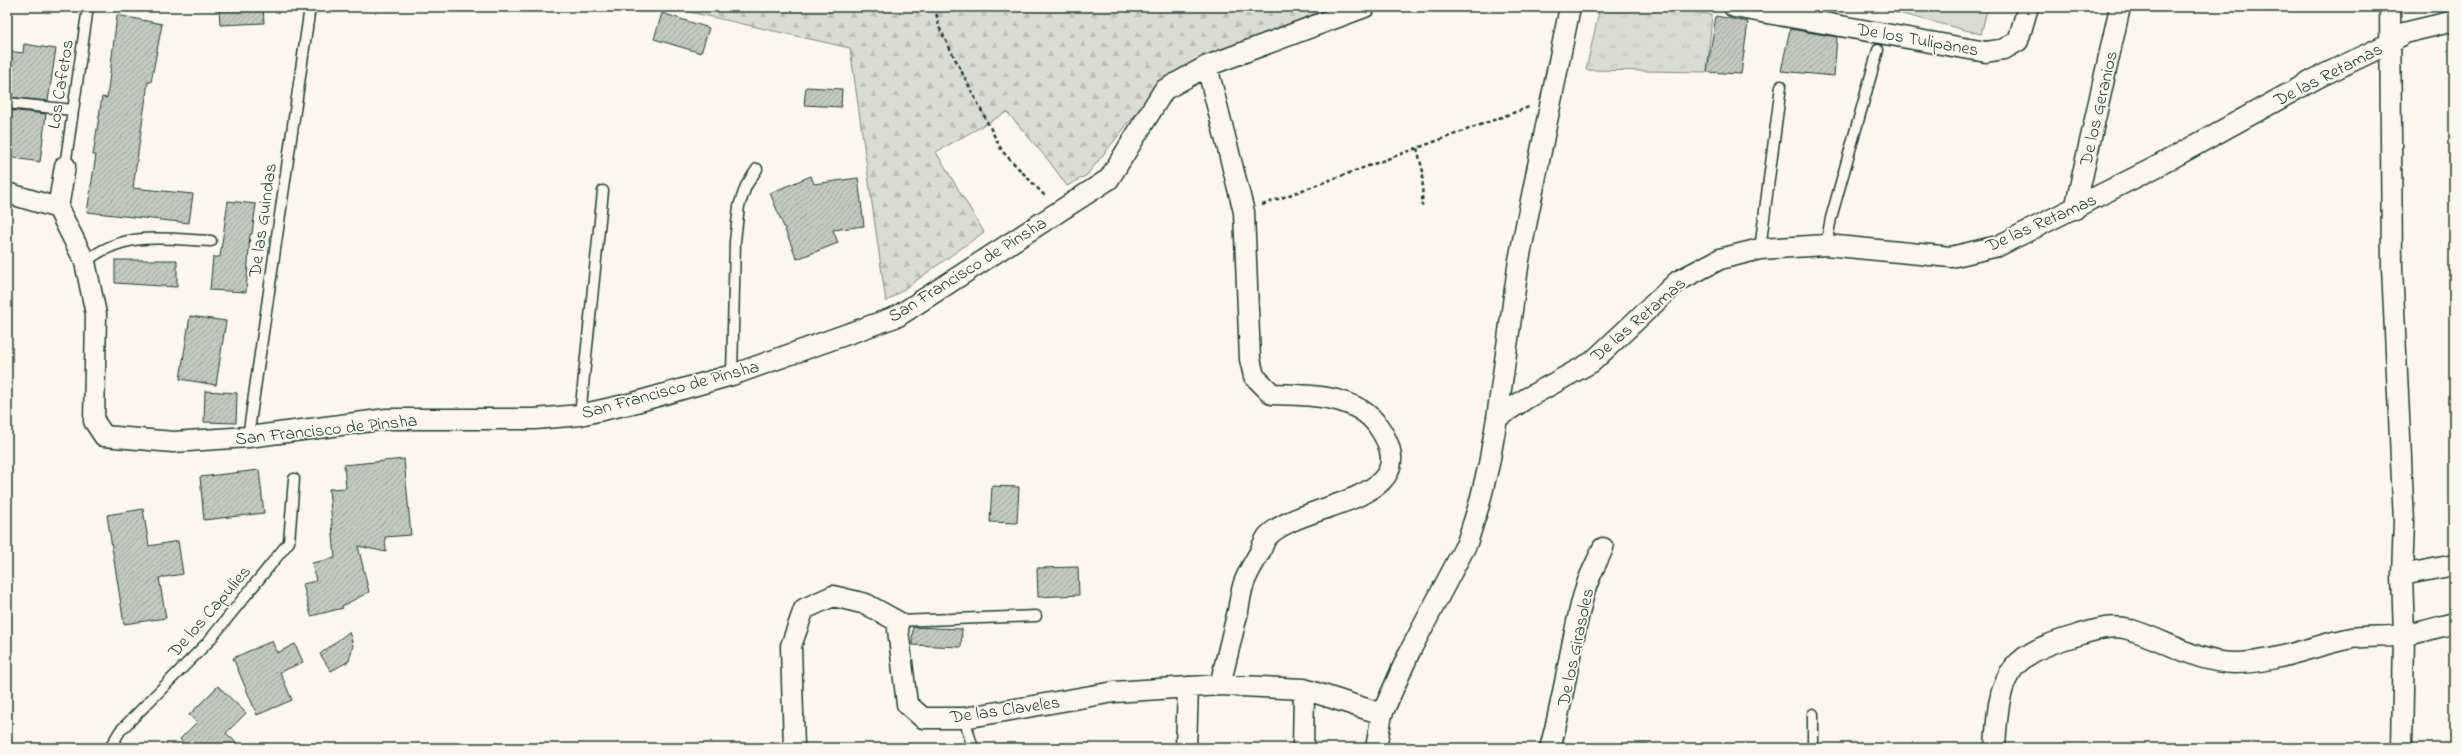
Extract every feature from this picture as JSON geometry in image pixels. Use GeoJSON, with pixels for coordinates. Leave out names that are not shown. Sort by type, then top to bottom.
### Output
{"type":"FeatureCollection","features":[{"type":"Feature","properties":{"kind":"street","name":"San Francisco de Pinsha"},"geometry":{"type":"LineString","coordinates":[[58,208],[85,262],[96,314],[94,422],[104,436],[173,442],[248,437],[387,419],[535,418],[580,415],[633,403],[732,375],[898,316],[1109,179],[1164,90],[1207,66],[1365,7]]}},
{"type":"Feature","properties":{"kind":"street"},"geometry":{"type":"LineString","coordinates":[[1376,748],[1382,714],[1410,651],[1467,543],[1489,464],[1497,418],[1519,260],[1570,7]]}},
{"type":"Feature","properties":{"kind":"street","name":"De los Tulipanes"},"geometry":{"type":"LineString","coordinates":[[1734,7],[1986,52],[2004,49],[2018,41],[2028,7]]}},
{"type":"Feature","properties":{"kind":"street","name":"De los Geranios"},"geometry":{"type":"LineString","coordinates":[[2075,209],[2120,7]]}},
{"type":"Feature","properties":{"kind":"street"},"geometry":{"type":"LineString","coordinates":[[2390,7],[2392,268],[2404,522],[2402,575],[2404,635],[2402,748]]}},
{"type":"Feature","properties":{"kind":"street","name":"De las Retamas"},"geometry":{"type":"LineString","coordinates":[[1497,418],[1527,398],[1592,362],[1678,281],[1720,259],[1760,249],[1826,245],[1951,257],[1998,246],[2075,209],[2154,168],[2317,78],[2390,42],[2404,33],[2454,22]]}},
{"type":"Feature","properties":{"kind":"street"},"geometry":{"type":"LineString","coordinates":[[1207,66],[1244,212],[1250,359],[1254,376],[1272,394],[1300,395],[1350,403],[1374,421],[1389,442],[1392,458],[1390,470],[1378,485],[1365,493],[1289,523],[1268,536],[1245,580],[1220,685]]}},
{"type":"Feature","properties":{"kind":"street"},"geometry":{"type":"LineString","coordinates":[[7,193],[58,208],[65,166]]}},
{"type":"Feature","properties":{"kind":"street","name":"De los Girasoles"},"geometry":{"type":"LineString","coordinates":[[1550,748],[1560,713],[1586,589],[1603,548]]}},
{"type":"Feature","properties":{"kind":"street"},"geometry":{"type":"LineString","coordinates":[[2402,575],[2454,565]]}},
{"type":"Feature","properties":{"kind":"street"},"geometry":{"type":"LineString","coordinates":[[794,748],[791,646],[804,609],[833,596],[866,604],[897,621]]}},
{"type":"Feature","properties":{"kind":"street","name":"De las Claveles"},"geometry":{"type":"LineString","coordinates":[[897,621],[907,704],[923,718],[964,718],[1114,692],[1220,685],[1304,689],[1382,714]]}},
{"type":"Feature","properties":{"kind":"street"},"geometry":{"type":"LineString","coordinates":[[1995,748],[1997,704],[2005,679],[2017,664],[2044,645],[2105,627],[2127,628],[2189,654],[2234,663],[2279,658],[2348,639],[2404,635],[2454,623]]}},
{"type":"Feature","properties":{"kind":"street"},"geometry":{"type":"LineString","coordinates":[[1186,748],[1188,687]]}},
{"type":"Feature","properties":{"kind":"street"},"geometry":{"type":"LineString","coordinates":[[1303,748],[1304,689]]}},
{"type":"Feature","properties":{"kind":"lane","name":"Los Cafetos"},"geometry":{"type":"LineString","coordinates":[[65,166],[88,7]]}},
{"type":"Feature","properties":{"kind":"lane","name":"De las Guindas"},"geometry":{"type":"LineString","coordinates":[[248,437],[310,7]]}},
{"type":"Feature","properties":{"kind":"lane"},"geometry":{"type":"LineString","coordinates":[[1826,245],[1831,218],[1878,50]]}},
{"type":"Feature","properties":{"kind":"lane"},"geometry":{"type":"LineString","coordinates":[[1760,249],[1781,86]]}},
{"type":"Feature","properties":{"kind":"lane"},"geometry":{"type":"LineString","coordinates":[[7,103],[73,110]]}},
{"type":"Feature","properties":{"kind":"lane"},"geometry":{"type":"LineString","coordinates":[[732,375],[735,241],[739,206],[746,186],[757,169]]}},
{"type":"Feature","properties":{"kind":"lane"},"geometry":{"type":"LineString","coordinates":[[580,415],[603,191]]}},
{"type":"Feature","properties":{"kind":"lane"},"geometry":{"type":"LineString","coordinates":[[85,262],[101,249],[133,238],[210,241]]}},
{"type":"Feature","properties":{"kind":"lane","name":"De los Capulies"},"geometry":{"type":"LineString","coordinates":[[110,748],[120,731],[208,642],[289,542],[294,479]]}},
{"type":"Feature","properties":{"kind":"lane"},"geometry":{"type":"LineString","coordinates":[[897,621],[1036,616]]}},
{"type":"Feature","properties":{"kind":"lane"},"geometry":{"type":"LineString","coordinates":[[1813,714],[1813,748]]}},
{"type":"Feature","properties":{"kind":"lane"},"geometry":{"type":"LineString","coordinates":[[964,718],[973,748]]}},
{"type":"Feature","properties":{"kind":"path"},"geometry":{"type":"LineString","coordinates":[[935,7],[940,27],[1002,151],[1059,211]]}},
{"type":"Feature","properties":{"kind":"path"},"geometry":{"type":"LineString","coordinates":[[1244,212],[1551,100]]}},
{"type":"Feature","properties":{"kind":"path"},"geometry":{"type":"LineString","coordinates":[[1417,148],[1423,172],[1422,206]]}},
{"type":"Feature","properties":{"kind":"green space"},"geometry":{"type":"Polygon","coordinates":[[[667,7],[1347,7],[1158,86],[1087,175],[1067,186],[1049,161],[1007,112],[936,152],[984,232],[886,302],[850,48],[667,7]]]}},
{"type":"Feature","properties":{"kind":"green space"},"geometry":{"type":"Polygon","coordinates":[[[1600,7],[1667,7],[1712,15],[1707,72],[1586,70],[1600,7]]]}},
{"type":"Feature","properties":{"kind":"green space"},"geometry":{"type":"Polygon","coordinates":[[[1875,7],[1988,7],[1981,34],[1875,7]]]}},
{"type":"Feature","properties":{"kind":"building"},"geometry":{"type":"Polygon","coordinates":[[[219,7],[263,7],[264,23],[220,25],[219,7]]]}},
{"type":"Feature","properties":{"kind":"building"},"geometry":{"type":"Polygon","coordinates":[[[662,13],[709,28],[701,53],[654,39],[662,13]]]}},
{"type":"Feature","properties":{"kind":"building"},"geometry":{"type":"Polygon","coordinates":[[[117,15],[162,24],[151,82],[148,82],[133,188],[193,194],[189,223],[87,212],[96,155],[93,155],[102,97],[107,98],[117,15]]]}},
{"type":"Feature","properties":{"kind":"building"},"geometry":{"type":"Polygon","coordinates":[[[1716,16],[1748,22],[1741,74],[1707,72],[1716,16]]]}},
{"type":"Feature","properties":{"kind":"building"},"geometry":{"type":"Polygon","coordinates":[[[1790,29],[1837,37],[1834,76],[1781,71],[1790,29]]]}},
{"type":"Feature","properties":{"kind":"building"},"geometry":{"type":"Polygon","coordinates":[[[24,44],[56,49],[48,101],[7,97],[7,51],[23,53],[24,44]]]}},
{"type":"Feature","properties":{"kind":"building"},"geometry":{"type":"Polygon","coordinates":[[[806,87],[842,89],[841,107],[804,105],[806,87]]]}},
{"type":"Feature","properties":{"kind":"building"},"geometry":{"type":"Polygon","coordinates":[[[7,110],[46,114],[40,162],[8,157],[11,139],[7,139],[7,110]]]}},
{"type":"Feature","properties":{"kind":"building"},"geometry":{"type":"Polygon","coordinates":[[[811,176],[814,184],[858,178],[864,226],[833,230],[838,243],[797,259],[770,193],[811,176]]]}},
{"type":"Feature","properties":{"kind":"building"},"geometry":{"type":"Polygon","coordinates":[[[228,201],[256,204],[252,234],[250,234],[246,292],[210,290],[213,257],[220,257],[228,201]]]}},
{"type":"Feature","properties":{"kind":"building"},"geometry":{"type":"Polygon","coordinates":[[[115,260],[177,260],[177,287],[115,283],[115,260]]]}},
{"type":"Feature","properties":{"kind":"building"},"geometry":{"type":"Polygon","coordinates":[[[190,316],[226,321],[216,385],[180,379],[190,316]]]}},
{"type":"Feature","properties":{"kind":"building"},"geometry":{"type":"Polygon","coordinates":[[[205,391],[237,393],[236,423],[204,422],[205,391]]]}},
{"type":"Feature","properties":{"kind":"building"},"geometry":{"type":"Polygon","coordinates":[[[404,459],[411,535],[385,537],[386,552],[358,546],[369,592],[342,606],[343,608],[311,616],[303,584],[316,581],[312,563],[335,558],[329,489],[346,488],[344,465],[404,459]]]}},
{"type":"Feature","properties":{"kind":"building"},"geometry":{"type":"Polygon","coordinates":[[[259,470],[264,513],[204,520],[200,477],[259,470]]]}},
{"type":"Feature","properties":{"kind":"building"},"geometry":{"type":"Polygon","coordinates":[[[992,486],[1019,487],[1017,523],[990,522],[992,486]]]}},
{"type":"Feature","properties":{"kind":"building"},"geometry":{"type":"Polygon","coordinates":[[[143,509],[149,546],[178,541],[183,574],[159,578],[166,618],[124,624],[107,515],[143,509]]]}},
{"type":"Feature","properties":{"kind":"building"},"geometry":{"type":"Polygon","coordinates":[[[1078,567],[1079,595],[1038,597],[1037,568],[1078,567]]]}},
{"type":"Feature","properties":{"kind":"building"},"geometry":{"type":"Polygon","coordinates":[[[913,627],[962,629],[961,647],[912,645],[913,627]]]}},
{"type":"Feature","properties":{"kind":"building"},"geometry":{"type":"Polygon","coordinates":[[[349,632],[353,645],[349,661],[331,671],[320,654],[349,632]]]}},
{"type":"Feature","properties":{"kind":"building"},"geometry":{"type":"Polygon","coordinates":[[[272,641],[277,653],[295,644],[303,662],[280,672],[292,700],[257,715],[233,658],[272,641]]]}},
{"type":"Feature","properties":{"kind":"building"},"geometry":{"type":"Polygon","coordinates":[[[218,686],[246,713],[226,733],[242,748],[188,748],[180,739],[197,722],[189,715],[218,686]]]}}]}
